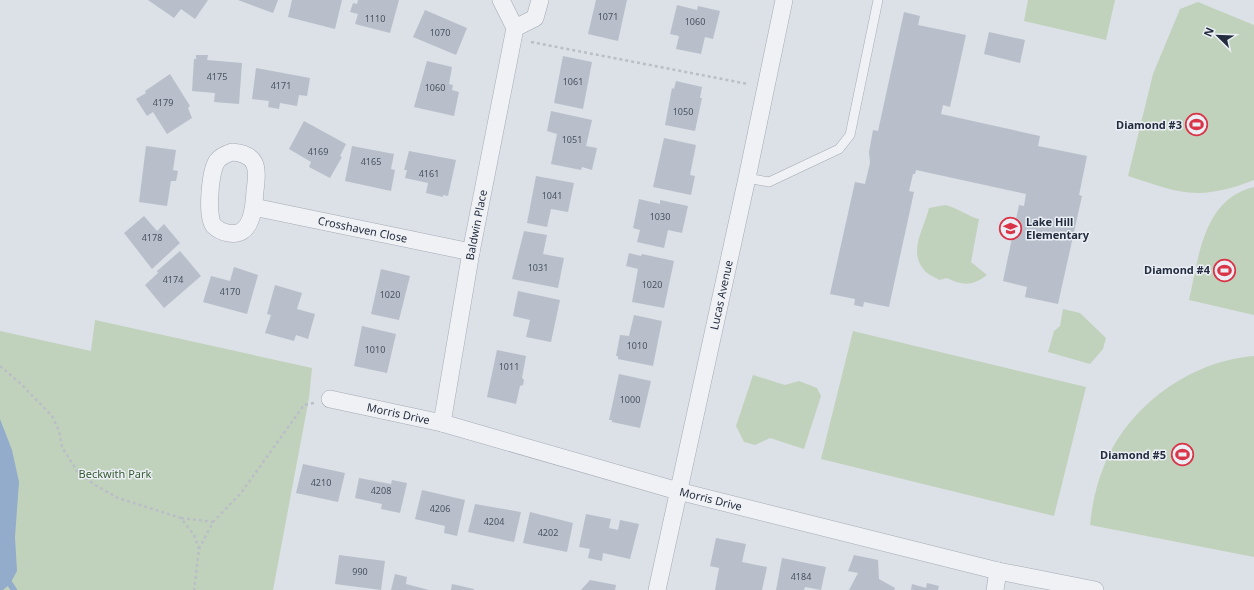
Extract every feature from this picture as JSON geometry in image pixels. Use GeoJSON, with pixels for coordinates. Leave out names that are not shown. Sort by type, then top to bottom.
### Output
{"type":"FeatureCollection","features":[{"type":"Feature","properties":{"kind":"street"},"geometry":{"type":"LineString","coordinates":[[501,0],[514,34],[535,18],[540,0]]}},
{"type":"Feature","properties":{"kind":"street","name":"Lucas Avenue"},"geometry":{"type":"LineString","coordinates":[[657,590],[747,178],[784,0]]}},
{"type":"Feature","properties":{"kind":"street","name":"Baldwin Place"},"geometry":{"type":"LineString","coordinates":[[442,423],[471,252],[514,34]]}},
{"type":"Feature","properties":{"kind":"street"},"geometry":{"type":"LineString","coordinates":[[232,152],[242,153],[250,157],[256,165],[258,173],[254,207],[253,217],[248,225],[241,231],[227,233],[215,227],[210,218],[209,209],[213,171],[217,162],[223,156],[232,152]]}},
{"type":"Feature","properties":{"kind":"street","name":"Crosshaven Close"},"geometry":{"type":"LineString","coordinates":[[254,207],[471,252]]}},
{"type":"Feature","properties":{"kind":"street","name":"Morris Drive"},"geometry":{"type":"LineString","coordinates":[[330,399],[442,423],[678,491],[998,571],[1095,590]]}},
{"type":"Feature","properties":{"kind":"street"},"geometry":{"type":"LineString","coordinates":[[995,590],[998,571]]}},
{"type":"Feature","properties":{"kind":"lane"},"geometry":{"type":"LineString","coordinates":[[747,178],[769,182],[838,149],[850,135],[878,0]]}},
{"type":"Feature","properties":{"kind":"path"},"geometry":{"type":"LineString","coordinates":[[514,34],[766,87]]}},
{"type":"Feature","properties":{"kind":"path"},"geometry":{"type":"LineString","coordinates":[[0,366],[21,384],[52,416],[59,430],[62,447],[77,471],[95,485],[118,498],[181,518],[213,522]]}},
{"type":"Feature","properties":{"kind":"path"},"geometry":{"type":"LineString","coordinates":[[194,590],[199,549],[213,522],[241,493],[304,405],[330,399]]}},
{"type":"Feature","properties":{"kind":"path"},"geometry":{"type":"LineString","coordinates":[[181,518],[194,535],[199,549]]}},
{"type":"Feature","properties":{"kind":"green space"},"geometry":{"type":"Polygon","coordinates":[[[1028,0],[1115,0],[1106,40],[1024,21],[1028,0]]]}},
{"type":"Feature","properties":{"kind":"green space","name":"Diamond #3"},"geometry":{"type":"Polygon","coordinates":[[[1198,2],[1254,25],[1254,180],[1214,192],[1191,193],[1173,190],[1128,176],[1153,74],[1180,9],[1198,2]]]}},
{"type":"Feature","properties":{"kind":"green space","name":"Diamond #4"},"geometry":{"type":"Polygon","coordinates":[[[1254,187],[1254,315],[1189,300],[1196,266],[1206,232],[1214,217],[1224,204],[1237,194],[1254,187]]]}},
{"type":"Feature","properties":{"kind":"green space"},"geometry":{"type":"Polygon","coordinates":[[[945,205],[979,219],[971,262],[987,275],[982,279],[968,284],[947,278],[939,280],[925,271],[919,263],[917,248],[929,208],[945,205]]]}},
{"type":"Feature","properties":{"kind":"green space"},"geometry":{"type":"Polygon","coordinates":[[[1063,309],[1080,313],[1106,338],[1103,349],[1090,364],[1048,352],[1054,331],[1060,326],[1063,309]]]}},
{"type":"Feature","properties":{"kind":"green space","name":"Beckwith Park"},"geometry":{"type":"Polygon","coordinates":[[[95,320],[312,368],[309,398],[273,590],[0,590],[0,331],[91,351],[95,320]]]}},
{"type":"Feature","properties":{"kind":"green space"},"geometry":{"type":"Polygon","coordinates":[[[853,331],[1086,387],[1054,516],[821,459],[853,331]]]}},
{"type":"Feature","properties":{"kind":"green space","name":"Diamond #5"},"geometry":{"type":"Polygon","coordinates":[[[1254,356],[1254,557],[1090,525],[1095,495],[1104,466],[1115,444],[1129,424],[1145,406],[1164,390],[1185,377],[1207,367],[1230,360],[1254,356]]]}},
{"type":"Feature","properties":{"kind":"green space"},"geometry":{"type":"Polygon","coordinates":[[[753,375],[785,385],[799,381],[817,388],[821,396],[804,449],[770,438],[755,445],[744,442],[736,426],[753,375]]]}},
{"type":"Feature","properties":{"kind":"water"},"geometry":{"type":"Polygon","coordinates":[[[0,419],[12,450],[19,482],[15,537],[17,571],[10,584],[3,590],[0,590],[0,419]]]}},
{"type":"Feature","properties":{"kind":"building"},"geometry":{"type":"Polygon","coordinates":[[[148,0],[208,0],[195,19],[181,9],[174,18],[148,0]]]}},
{"type":"Feature","properties":{"kind":"building"},"geometry":{"type":"Polygon","coordinates":[[[238,0],[278,0],[273,13],[238,0]]]}},
{"type":"Feature","properties":{"kind":"building"},"geometry":{"type":"Polygon","coordinates":[[[292,0],[342,0],[335,29],[288,17],[292,0]]]}},
{"type":"Feature","properties":{"kind":"building"},"geometry":{"type":"Polygon","coordinates":[[[358,0],[399,0],[390,33],[355,24],[358,14],[350,12],[353,3],[357,4],[358,0]]]}},
{"type":"Feature","properties":{"kind":"building"},"geometry":{"type":"Polygon","coordinates":[[[596,0],[627,0],[618,41],[588,34],[596,0]]]}},
{"type":"Feature","properties":{"kind":"building"},"geometry":{"type":"Polygon","coordinates":[[[677,5],[697,10],[698,6],[720,11],[713,39],[705,37],[701,54],[676,49],[679,36],[670,34],[677,5]]]}},
{"type":"Feature","properties":{"kind":"building"},"geometry":{"type":"Polygon","coordinates":[[[425,10],[467,28],[456,55],[413,37],[425,10]]]}},
{"type":"Feature","properties":{"kind":"building"},"geometry":{"type":"Polygon","coordinates":[[[904,12],[920,16],[918,25],[966,35],[950,107],[943,105],[941,114],[1040,136],[1038,146],[1087,156],[1079,195],[1082,196],[1058,304],[1025,297],[1027,287],[1003,281],[1019,205],[1024,206],[1026,194],[916,170],[915,174],[913,174],[909,191],[914,192],[889,307],[864,302],[863,307],[854,305],[855,299],[830,294],[855,182],[865,184],[870,163],[869,152],[873,130],[878,131],[904,12]]]}},
{"type":"Feature","properties":{"kind":"building"},"geometry":{"type":"Polygon","coordinates":[[[989,32],[1025,40],[1020,63],[984,54],[989,32]]]}},
{"type":"Feature","properties":{"kind":"building"},"geometry":{"type":"Polygon","coordinates":[[[196,55],[208,55],[207,60],[242,63],[239,104],[214,102],[215,93],[192,91],[194,59],[196,59],[196,55]]]}},
{"type":"Feature","properties":{"kind":"building"},"geometry":{"type":"Polygon","coordinates":[[[563,56],[592,62],[583,109],[554,103],[563,56]]]}},
{"type":"Feature","properties":{"kind":"building"},"geometry":{"type":"Polygon","coordinates":[[[427,61],[452,67],[449,84],[453,85],[452,90],[459,92],[454,116],[414,107],[427,61]]]}},
{"type":"Feature","properties":{"kind":"building"},"geometry":{"type":"Polygon","coordinates":[[[256,68],[310,78],[307,96],[299,95],[297,106],[280,103],[279,109],[268,107],[269,101],[252,99],[256,68]]]}},
{"type":"Feature","properties":{"kind":"building"},"geometry":{"type":"Polygon","coordinates":[[[170,74],[190,106],[188,108],[192,118],[167,134],[153,112],[147,116],[136,99],[170,74]]]}},
{"type":"Feature","properties":{"kind":"building"},"geometry":{"type":"Polygon","coordinates":[[[676,81],[702,87],[700,98],[702,98],[695,131],[665,125],[672,88],[674,89],[676,81]]]}},
{"type":"Feature","properties":{"kind":"building"},"geometry":{"type":"Polygon","coordinates":[[[551,111],[592,120],[586,146],[597,148],[592,170],[582,167],[581,170],[551,164],[557,134],[547,131],[551,111]]]}},
{"type":"Feature","properties":{"kind":"building"},"geometry":{"type":"Polygon","coordinates":[[[304,121],[346,144],[340,156],[342,157],[330,178],[309,167],[311,162],[289,149],[304,121]]]}},
{"type":"Feature","properties":{"kind":"building"},"geometry":{"type":"Polygon","coordinates":[[[664,138],[696,145],[690,175],[695,176],[691,195],[653,187],[664,138]]]}},
{"type":"Feature","properties":{"kind":"building"},"geometry":{"type":"Polygon","coordinates":[[[146,146],[176,150],[173,170],[178,171],[176,181],[171,181],[167,206],[139,202],[146,146]]]}},
{"type":"Feature","properties":{"kind":"building"},"geometry":{"type":"Polygon","coordinates":[[[352,146],[394,154],[391,169],[395,170],[391,191],[345,181],[352,146]]]}},
{"type":"Feature","properties":{"kind":"building"},"geometry":{"type":"Polygon","coordinates":[[[409,151],[456,160],[448,196],[443,195],[443,197],[426,193],[428,183],[405,178],[407,170],[404,170],[409,151]]]}},
{"type":"Feature","properties":{"kind":"building"},"geometry":{"type":"Polygon","coordinates":[[[536,176],[574,183],[568,212],[551,209],[547,227],[527,223],[536,176]]]}},
{"type":"Feature","properties":{"kind":"building"},"geometry":{"type":"Polygon","coordinates":[[[639,199],[660,204],[660,200],[688,206],[682,233],[668,230],[664,248],[637,242],[640,230],[633,228],[639,199]]]}},
{"type":"Feature","properties":{"kind":"building"},"geometry":{"type":"Polygon","coordinates":[[[144,216],[157,231],[164,224],[180,243],[152,269],[124,233],[144,216]]]}},
{"type":"Feature","properties":{"kind":"building"},"geometry":{"type":"Polygon","coordinates":[[[524,231],[547,235],[543,254],[564,258],[558,288],[512,279],[524,231]]]}},
{"type":"Feature","properties":{"kind":"building"},"geometry":{"type":"Polygon","coordinates":[[[180,251],[201,276],[164,308],[145,285],[158,273],[157,271],[180,251]]]}},
{"type":"Feature","properties":{"kind":"building"},"geometry":{"type":"Polygon","coordinates":[[[629,253],[641,256],[642,254],[674,261],[664,308],[632,302],[638,269],[626,266],[629,253]]]}},
{"type":"Feature","properties":{"kind":"building"},"geometry":{"type":"Polygon","coordinates":[[[234,267],[258,275],[247,314],[203,302],[211,276],[230,281],[234,267]]]}},
{"type":"Feature","properties":{"kind":"building"},"geometry":{"type":"Polygon","coordinates":[[[381,269],[410,276],[399,320],[371,314],[381,269]]]}},
{"type":"Feature","properties":{"kind":"building"},"geometry":{"type":"Polygon","coordinates":[[[275,285],[302,293],[297,309],[315,314],[308,339],[296,335],[294,341],[265,333],[271,315],[267,314],[275,285]]]}},
{"type":"Feature","properties":{"kind":"building"},"geometry":{"type":"Polygon","coordinates":[[[518,291],[560,300],[551,342],[526,337],[530,320],[513,316],[518,291]]]}},
{"type":"Feature","properties":{"kind":"building"},"geometry":{"type":"Polygon","coordinates":[[[634,315],[662,321],[653,366],[618,359],[618,356],[616,356],[620,335],[629,336],[634,315]]]}},
{"type":"Feature","properties":{"kind":"building"},"geometry":{"type":"Polygon","coordinates":[[[362,326],[396,334],[387,373],[354,366],[362,326]]]}},
{"type":"Feature","properties":{"kind":"building"},"geometry":{"type":"Polygon","coordinates":[[[497,350],[526,356],[522,378],[524,380],[523,385],[520,386],[516,404],[487,397],[497,350]]]}},
{"type":"Feature","properties":{"kind":"building"},"geometry":{"type":"Polygon","coordinates":[[[619,374],[651,381],[640,428],[609,420],[619,374]]]}},
{"type":"Feature","properties":{"kind":"building"},"geometry":{"type":"Polygon","coordinates":[[[303,464],[345,473],[338,502],[296,493],[303,464]]]}},
{"type":"Feature","properties":{"kind":"building"},"geometry":{"type":"Polygon","coordinates":[[[359,478],[391,484],[392,480],[407,483],[400,513],[381,509],[382,504],[355,498],[359,478]]]}},
{"type":"Feature","properties":{"kind":"building"},"geometry":{"type":"Polygon","coordinates":[[[422,490],[465,500],[457,536],[444,533],[445,526],[415,519],[422,490]]]}},
{"type":"Feature","properties":{"kind":"building"},"geometry":{"type":"Polygon","coordinates":[[[475,504],[521,512],[514,542],[468,532],[475,504]]]}},
{"type":"Feature","properties":{"kind":"building"},"geometry":{"type":"Polygon","coordinates":[[[530,512],[573,523],[567,552],[523,543],[530,512]]]}},
{"type":"Feature","properties":{"kind":"building"},"geometry":{"type":"Polygon","coordinates":[[[586,514],[611,519],[609,528],[618,530],[620,520],[639,524],[630,559],[603,553],[602,561],[588,558],[590,549],[579,547],[586,514]]]}},
{"type":"Feature","properties":{"kind":"building"},"geometry":{"type":"Polygon","coordinates":[[[716,538],[746,544],[742,562],[767,567],[762,590],[715,590],[719,568],[710,566],[716,538]]]}},
{"type":"Feature","properties":{"kind":"building"},"geometry":{"type":"Polygon","coordinates":[[[339,555],[385,561],[381,590],[335,584],[339,555]]]}},
{"type":"Feature","properties":{"kind":"building"},"geometry":{"type":"Polygon","coordinates":[[[854,555],[878,560],[879,579],[895,588],[894,590],[849,590],[858,573],[848,571],[854,555]]]}},
{"type":"Feature","properties":{"kind":"building"},"geometry":{"type":"Polygon","coordinates":[[[782,558],[826,567],[821,590],[805,587],[804,590],[776,590],[782,558]]]}},
{"type":"Feature","properties":{"kind":"building"},"geometry":{"type":"Polygon","coordinates":[[[395,574],[407,577],[406,584],[429,590],[391,590],[395,574]]]}},
{"type":"Feature","properties":{"kind":"building"},"geometry":{"type":"Polygon","coordinates":[[[590,580],[616,585],[615,590],[581,590],[590,580]]]}},
{"type":"Feature","properties":{"kind":"building"},"geometry":{"type":"Polygon","coordinates":[[[927,583],[939,586],[938,590],[911,590],[912,584],[926,588],[927,583]]]}},
{"type":"Feature","properties":{"kind":"building"},"geometry":{"type":"Polygon","coordinates":[[[452,584],[474,589],[474,590],[451,590],[452,584]]]}},
{"type":"Feature","properties":{"kind":"waterway"},"geometry":{"type":"LineString","coordinates":[[10,584],[14,590]]}},
{"type":"Feature","properties":{"kind":"place","name":"Diamond #3"},"geometry":{"type":"Point","coordinates":[1197,125]}},
{"type":"Feature","properties":{"kind":"place","name":"Lake Hill Elementary"},"geometry":{"type":"Point","coordinates":[1011,228]}},
{"type":"Feature","properties":{"kind":"place","name":"Diamond #4"},"geometry":{"type":"Point","coordinates":[1225,270]}},
{"type":"Feature","properties":{"kind":"place","name":"Diamond #5"},"geometry":{"type":"Point","coordinates":[1182,455]}}]}
